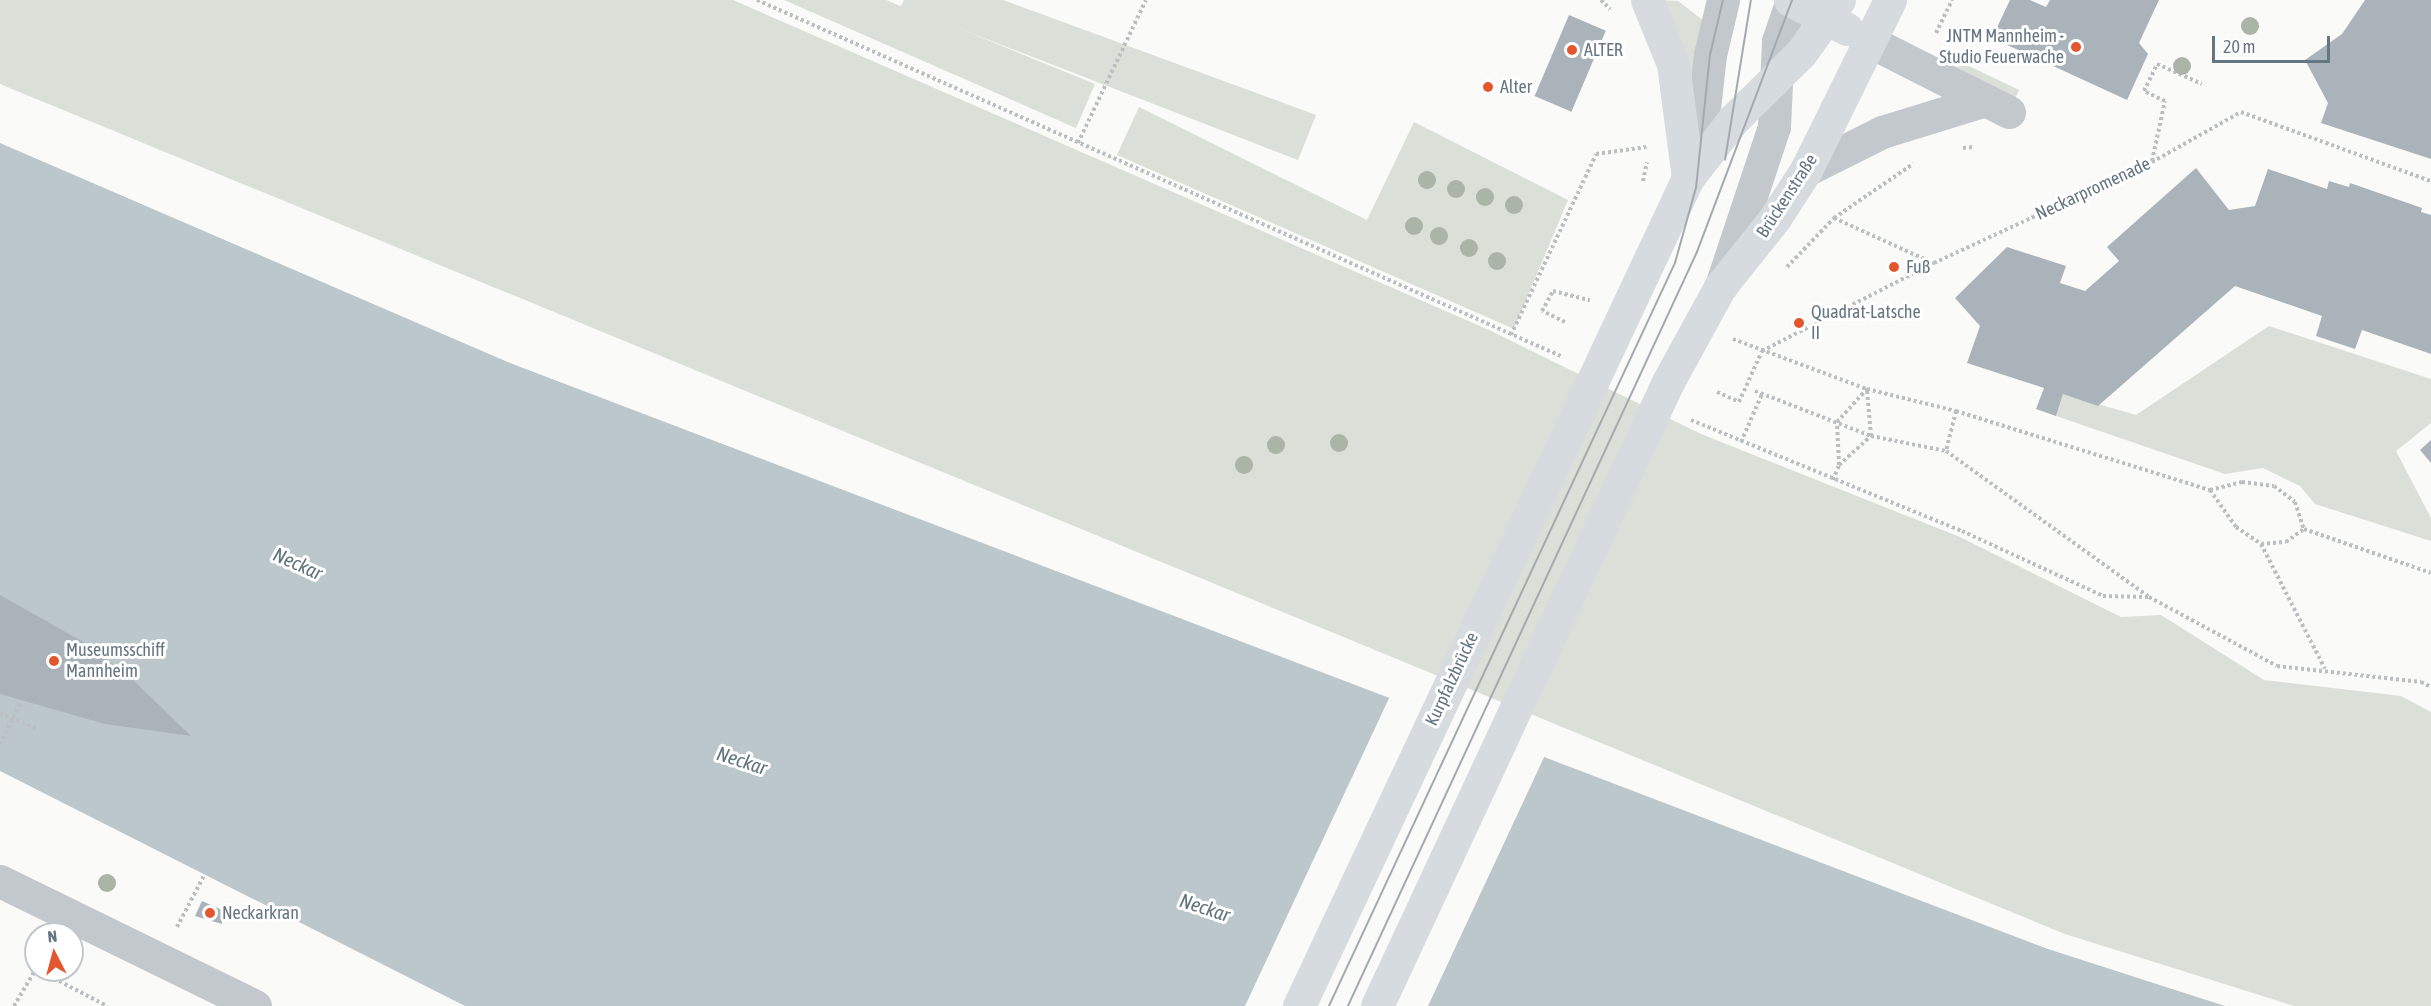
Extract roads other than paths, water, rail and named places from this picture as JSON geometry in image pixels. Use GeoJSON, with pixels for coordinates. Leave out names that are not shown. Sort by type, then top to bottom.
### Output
{"type":"FeatureCollection","features":[{"type":"Feature","properties":{"kind":"main road"},"geometry":{"type":"LineString","coordinates":[[1647,0],[1673,64],[1688,178]]}},
{"type":"Feature","properties":{"kind":"main road"},"geometry":{"type":"LineString","coordinates":[[1791,0],[1834,10],[1869,41]]}},
{"type":"Feature","properties":{"kind":"main road","name":"Brückenstraße"},"geometry":{"type":"LineString","coordinates":[[1377,1006],[1668,382],[1720,288],[1806,170],[1890,0]]}},
{"type":"Feature","properties":{"kind":"main road"},"geometry":{"type":"LineString","coordinates":[[1688,178],[1701,156],[1776,77],[1834,10]]}},
{"type":"Feature","properties":{"kind":"main road","name":"Kurpfalzbrücke"},"geometry":{"type":"LineString","coordinates":[[1299,1006],[1688,178]]}},
{"type":"Feature","properties":{"kind":"lane"},"geometry":{"type":"LineString","coordinates":[[1688,178],[1702,127],[1710,55],[1723,0]]}},
{"type":"Feature","properties":{"kind":"lane"},"geometry":{"type":"LineString","coordinates":[[1720,288],[1774,127],[1778,41],[1791,0]]}},
{"type":"Feature","properties":{"kind":"lane"},"geometry":{"type":"LineString","coordinates":[[1806,170],[1906,123],[1996,106],[1869,41]]}},
{"type":"Feature","properties":{"kind":"lane"},"geometry":{"type":"LineString","coordinates":[[0,881],[255,1006]]}},
{"type":"Feature","properties":{"kind":"water","name":"Neckar"},"geometry":{"type":"Polygon","coordinates":[[[0,143],[510,363],[2048,949],[2225,1006],[465,1006],[0,771],[0,143]]]}},
{"type":"Feature","properties":{"kind":"tram line"},"geometry":{"type":"LineString","coordinates":[[1329,1006],[1675,263],[1696,188],[1710,55],[1723,0]]}},
{"type":"Feature","properties":{"kind":"tram line"},"geometry":{"type":"LineString","coordinates":[[1725,160],[1751,0]]}},
{"type":"Feature","properties":{"kind":"tram line"},"geometry":{"type":"LineString","coordinates":[[1348,1006],[1697,252],[1792,0]]}},
{"type":"Feature","properties":{"kind":"place","name":"JNTM Mannheim - Studio Feuerwache"},"geometry":{"type":"Point","coordinates":[2076,47]}},
{"type":"Feature","properties":{"kind":"place","name":"ALTER"},"geometry":{"type":"Point","coordinates":[1572,50]}},
{"type":"Feature","properties":{"kind":"place","name":"Alter"},"geometry":{"type":"Point","coordinates":[1488,87]}},
{"type":"Feature","properties":{"kind":"place","name":"Fuß"},"geometry":{"type":"Point","coordinates":[1894,267]}},
{"type":"Feature","properties":{"kind":"place","name":"Quadrat-Latsche II"},"geometry":{"type":"Point","coordinates":[1799,323]}},
{"type":"Feature","properties":{"kind":"place","name":"Museumsschiff Mannheim"},"geometry":{"type":"Point","coordinates":[54,661]}},
{"type":"Feature","properties":{"kind":"place","name":"Neckarkran"},"geometry":{"type":"Point","coordinates":[210,913]}}]}
